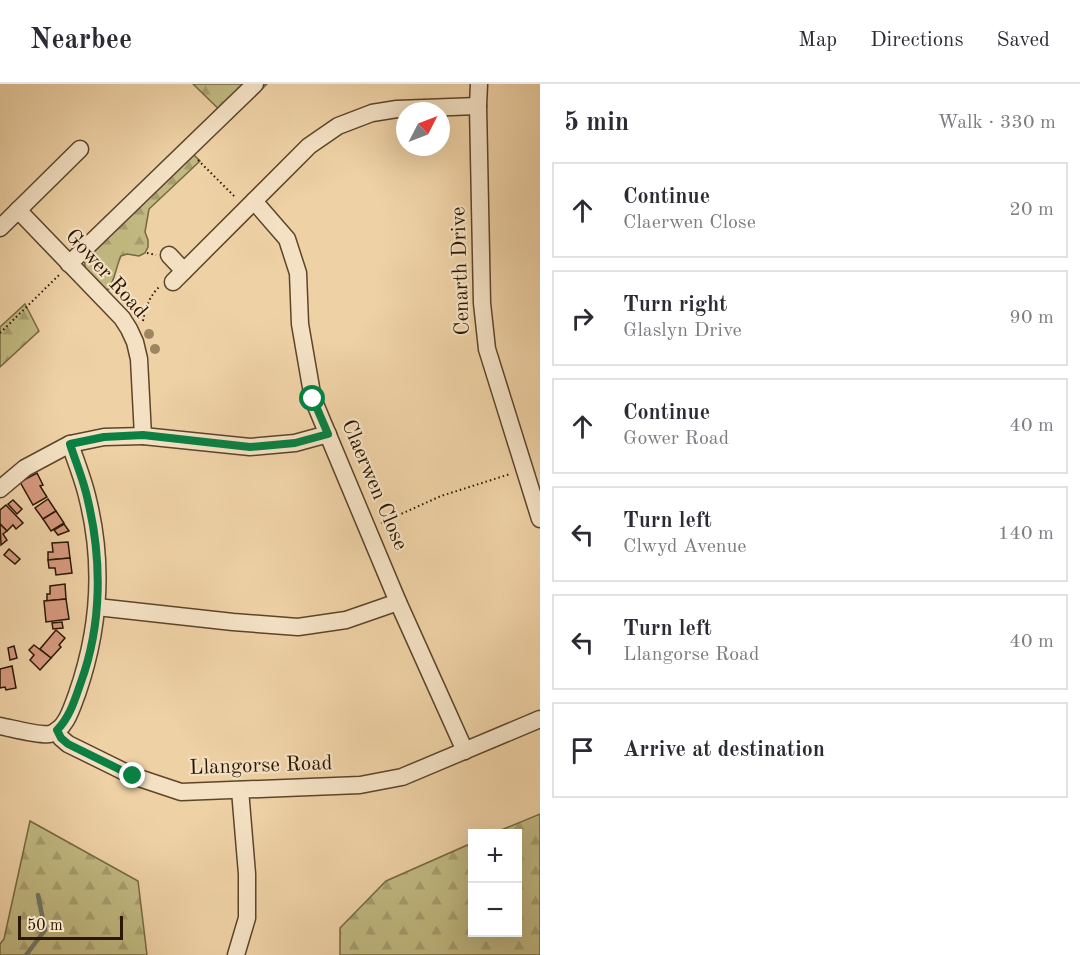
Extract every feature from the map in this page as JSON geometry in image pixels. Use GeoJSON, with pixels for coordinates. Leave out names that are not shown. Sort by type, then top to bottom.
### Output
{"type":"FeatureCollection","features":[{"type":"Feature","properties":{"kind":"street"},"geometry":{"type":"LineString","coordinates":[[69,264],[255,84]]}},
{"type":"Feature","properties":{"kind":"street","name":"Cenarth Drive"},"geometry":{"type":"LineString","coordinates":[[479,84],[482,303],[487,349],[540,519]]}},
{"type":"Feature","properties":{"kind":"street"},"geometry":{"type":"LineString","coordinates":[[169,255],[179,276],[309,146],[338,126],[372,112],[478,106]]}},
{"type":"Feature","properties":{"kind":"street"},"geometry":{"type":"LineString","coordinates":[[0,228],[80,150]]}},
{"type":"Feature","properties":{"kind":"street","name":"Claerwen Close"},"geometry":{"type":"LineString","coordinates":[[250,205],[287,239],[298,273],[300,324],[313,399],[398,602],[465,751]]}},
{"type":"Feature","properties":{"kind":"street","name":"Gower Road"},"geometry":{"type":"LineString","coordinates":[[18,210],[122,318],[129,329],[139,359],[143,435]]}},
{"type":"Feature","properties":{"kind":"street"},"geometry":{"type":"LineString","coordinates":[[0,489],[25,468],[70,444],[104,437],[143,435],[250,447],[295,443],[328,434]]}},
{"type":"Feature","properties":{"kind":"street"},"geometry":{"type":"LineString","coordinates":[[0,726],[49,734],[57,730],[71,711],[86,668],[97,607],[98,563],[88,498],[70,444]]}},
{"type":"Feature","properties":{"kind":"street"},"geometry":{"type":"LineString","coordinates":[[97,607],[298,627],[346,620],[398,602]]}},
{"type":"Feature","properties":{"kind":"street"},"geometry":{"type":"LineString","coordinates":[[465,751],[540,718]]}},
{"type":"Feature","properties":{"kind":"street","name":"Llangorse Road"},"geometry":{"type":"LineString","coordinates":[[57,730],[68,744],[133,776],[181,792],[360,785],[402,777],[465,751]]}},
{"type":"Feature","properties":{"kind":"street"},"geometry":{"type":"LineString","coordinates":[[236,955],[247,918],[247,874],[240,790]]}},
{"type":"Feature","properties":{"kind":"path"},"geometry":{"type":"LineString","coordinates":[[188,149],[250,205]]}},
{"type":"Feature","properties":{"kind":"path"},"geometry":{"type":"LineString","coordinates":[[0,333],[69,264]]}},
{"type":"Feature","properties":{"kind":"path"},"geometry":{"type":"LineString","coordinates":[[142,328],[144,311],[150,297],[158,288],[179,276]]}},
{"type":"Feature","properties":{"kind":"path"},"geometry":{"type":"LineString","coordinates":[[368,529],[441,496],[525,470]]}},
{"type":"Feature","properties":{"kind":"green space"},"geometry":{"type":"Polygon","coordinates":[[[193,84],[267,84],[230,120],[193,84]]]}},
{"type":"Feature","properties":{"kind":"green space"},"geometry":{"type":"Polygon","coordinates":[[[188,149],[200,161],[149,209],[145,232],[148,247],[145,253],[139,256],[127,254],[121,256],[109,289],[101,291],[86,273],[84,259],[188,149]]]}},
{"type":"Feature","properties":{"kind":"green space"},"geometry":{"type":"Polygon","coordinates":[[[25,304],[39,331],[0,367],[0,327],[25,304]]]}},
{"type":"Feature","properties":{"kind":"green space"},"geometry":{"type":"Polygon","coordinates":[[[540,814],[540,955],[340,955],[340,928],[386,881],[468,845],[468,937],[522,937],[522,829],[504,829],[540,814]]]}},
{"type":"Feature","properties":{"kind":"green space"},"geometry":{"type":"Polygon","coordinates":[[[30,821],[138,881],[147,955],[0,955],[0,944],[4,939],[30,821]]]}},
{"type":"Feature","properties":{"kind":"building"},"geometry":{"type":"Polygon","coordinates":[[[37,473],[43,485],[40,486],[47,497],[33,505],[20,482],[37,473]]]}},
{"type":"Feature","properties":{"kind":"building"},"geometry":{"type":"Polygon","coordinates":[[[48,499],[56,511],[43,519],[35,508],[48,499]]]}},
{"type":"Feature","properties":{"kind":"building"},"geometry":{"type":"Polygon","coordinates":[[[13,500],[22,509],[17,514],[8,504],[13,500]]]}},
{"type":"Feature","properties":{"kind":"building"},"geometry":{"type":"Polygon","coordinates":[[[6,505],[23,523],[16,529],[13,525],[7,531],[0,524],[0,510],[6,505]]]}},
{"type":"Feature","properties":{"kind":"building"},"geometry":{"type":"Polygon","coordinates":[[[56,511],[64,523],[51,531],[43,519],[56,511]]]}},
{"type":"Feature","properties":{"kind":"building"},"geometry":{"type":"Polygon","coordinates":[[[0,524],[7,531],[3,534],[7,540],[1,545],[0,524]]]}},
{"type":"Feature","properties":{"kind":"building"},"geometry":{"type":"Polygon","coordinates":[[[64,524],[69,531],[58,535],[54,530],[64,524]]]}},
{"type":"Feature","properties":{"kind":"building"},"geometry":{"type":"Polygon","coordinates":[[[68,542],[70,558],[48,560],[48,552],[53,552],[52,543],[68,542]]]}},
{"type":"Feature","properties":{"kind":"building"},"geometry":{"type":"Polygon","coordinates":[[[9,549],[20,559],[15,564],[4,555],[9,549]]]}},
{"type":"Feature","properties":{"kind":"building"},"geometry":{"type":"Polygon","coordinates":[[[70,558],[72,573],[56,575],[55,568],[49,568],[48,560],[70,558]]]}},
{"type":"Feature","properties":{"kind":"building"},"geometry":{"type":"Polygon","coordinates":[[[65,584],[66,599],[47,601],[50,586],[65,584]]]}},
{"type":"Feature","properties":{"kind":"building"},"geometry":{"type":"Polygon","coordinates":[[[66,599],[69,619],[46,622],[44,601],[66,599]]]}},
{"type":"Feature","properties":{"kind":"building"},"geometry":{"type":"Polygon","coordinates":[[[62,622],[63,628],[53,629],[52,623],[62,622]]]}},
{"type":"Feature","properties":{"kind":"building"},"geometry":{"type":"Polygon","coordinates":[[[56,630],[65,638],[59,645],[61,647],[51,658],[40,649],[56,630]]]}},
{"type":"Feature","properties":{"kind":"building"},"geometry":{"type":"Polygon","coordinates":[[[34,645],[51,658],[40,670],[30,660],[34,655],[29,650],[34,645]]]}},
{"type":"Feature","properties":{"kind":"building"},"geometry":{"type":"Polygon","coordinates":[[[14,646],[17,658],[10,660],[8,648],[14,646]]]}},
{"type":"Feature","properties":{"kind":"building"},"geometry":{"type":"Polygon","coordinates":[[[12,666],[16,688],[6,690],[5,687],[0,688],[0,669],[12,666]]]}},
{"type":"Feature","properties":{"kind":"waterway"},"geometry":{"type":"LineString","coordinates":[[26,955],[45,930],[38,895]]}},
{"type":"Feature","properties":{"kind":"route"},"geometry":{"type":"LineString","coordinates":[[133,776],[68,744],[57,730],[71,711],[86,668],[97,607],[98,563],[93,524],[88,498],[70,444],[104,437],[143,435],[250,447],[295,443],[328,434],[313,399]]}}]}
